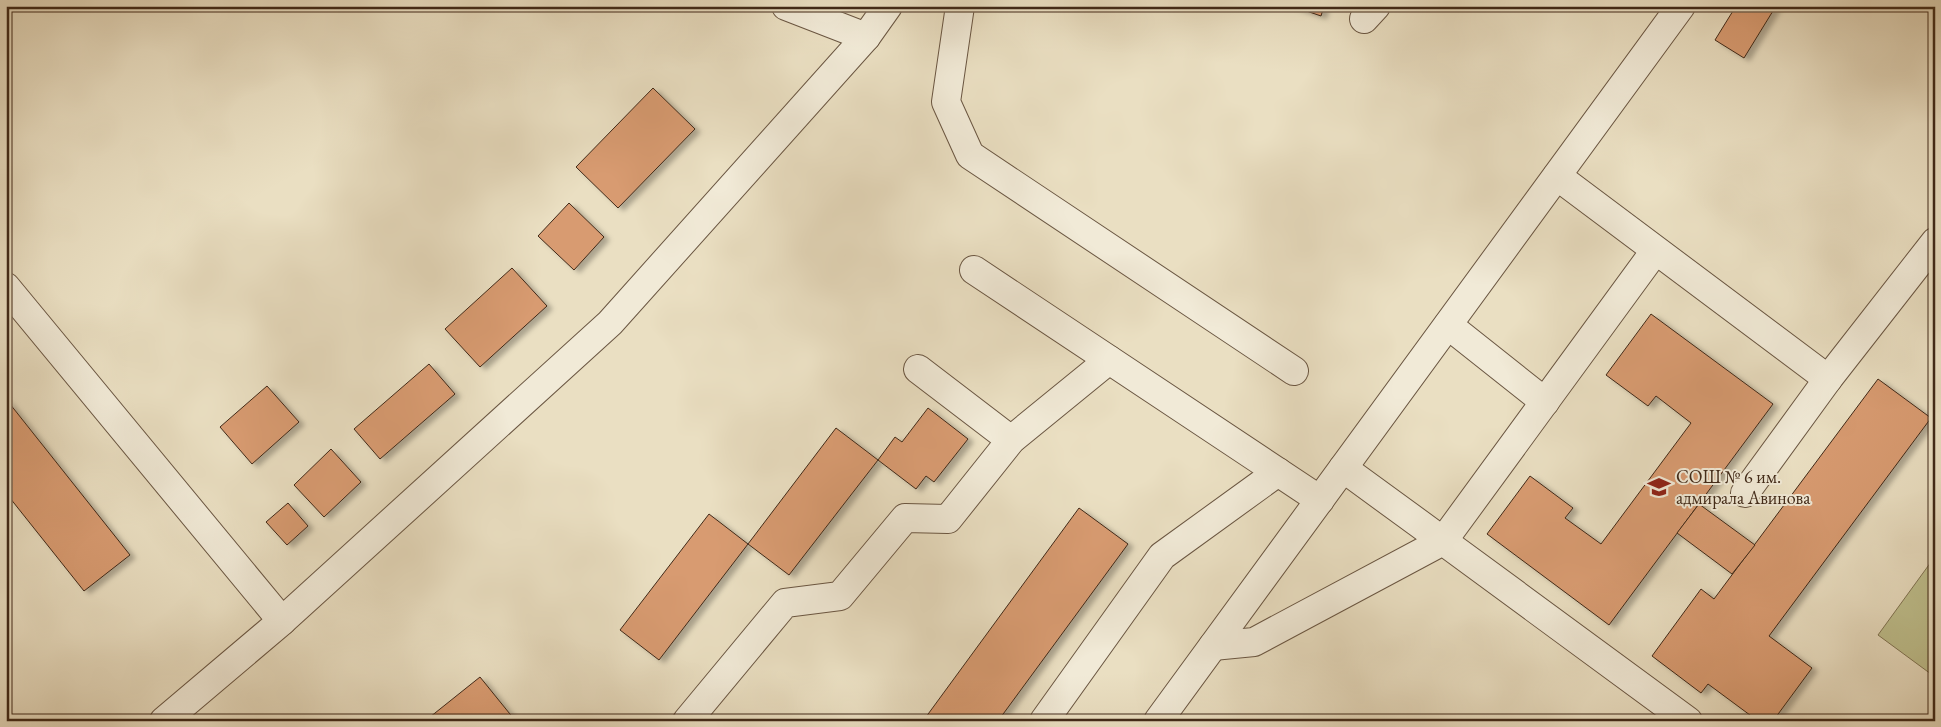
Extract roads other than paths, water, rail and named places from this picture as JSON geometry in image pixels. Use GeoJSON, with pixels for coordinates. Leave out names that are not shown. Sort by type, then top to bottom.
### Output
{"type":"FeatureCollection","features":[{"type":"Feature","properties":{"kind":"street"},"geometry":{"type":"LineString","coordinates":[[786,6],[866,37]]}},
{"type":"Feature","properties":{"kind":"street"},"geometry":{"type":"LineString","coordinates":[[164,721],[282,621],[610,323],[866,37],[888,6]]}},
{"type":"Feature","properties":{"kind":"street"},"geometry":{"type":"LineString","coordinates":[[960,6],[946,102],[970,155],[1294,371]]}},
{"type":"Feature","properties":{"kind":"street"},"geometry":{"type":"LineString","coordinates":[[1158,721],[1681,6]]}},
{"type":"Feature","properties":{"kind":"street"},"geometry":{"type":"LineString","coordinates":[[1556,176],[1828,379]]}},
{"type":"Feature","properties":{"kind":"street"},"geometry":{"type":"LineString","coordinates":[[1744,493],[1828,379],[1935,242]]}},
{"type":"Feature","properties":{"kind":"street"},"geometry":{"type":"LineString","coordinates":[[1213,646],[1254,642],[1443,541],[1655,250]]}},
{"type":"Feature","properties":{"kind":"street"},"geometry":{"type":"LineString","coordinates":[[974,270],[1320,500]]}},
{"type":"Feature","properties":{"kind":"street"},"geometry":{"type":"LineString","coordinates":[[6,287],[282,621]]}},
{"type":"Feature","properties":{"kind":"street"},"geometry":{"type":"LineString","coordinates":[[1448,325],[1545,402]]}},
{"type":"Feature","properties":{"kind":"street"},"geometry":{"type":"LineString","coordinates":[[687,721],[785,603],[840,596],[905,518],[948,519],[1011,440],[1109,360]]}},
{"type":"Feature","properties":{"kind":"street"},"geometry":{"type":"LineString","coordinates":[[918,369],[1011,440]]}},
{"type":"Feature","properties":{"kind":"street"},"geometry":{"type":"LineString","coordinates":[[1343,468],[1688,721]]}},
{"type":"Feature","properties":{"kind":"street"},"geometry":{"type":"LineString","coordinates":[[1044,721],[1162,556],[1278,472]]}},
{"type":"Feature","properties":{"kind":"place","name":"СОШ № 6 им. адмирала Авинова"},"geometry":{"type":"Point","coordinates":[1659,487]}}]}
